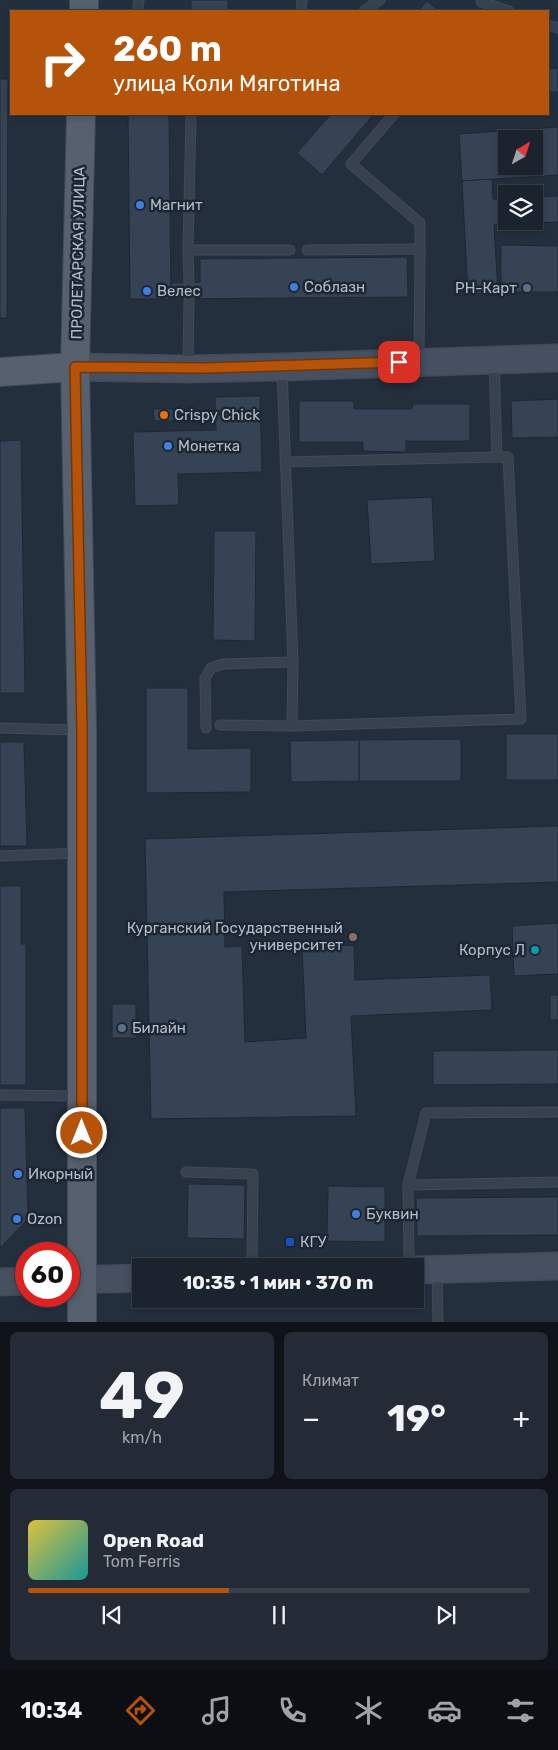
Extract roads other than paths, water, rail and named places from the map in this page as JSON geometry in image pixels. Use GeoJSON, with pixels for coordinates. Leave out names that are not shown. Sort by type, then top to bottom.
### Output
{"type":"FeatureCollection","features":[{"type":"Feature","properties":{"kind":"main road","name":"ПРОЛЕТАРСКАЯ УЛИЦА"},"geometry":{"type":"LineString","coordinates":[[76,1242],[82,1096],[82,730],[75,367],[81,115]]}},
{"type":"Feature","properties":{"kind":"main road"},"geometry":{"type":"LineString","coordinates":[[0,372],[75,367]]}},
{"type":"Feature","properties":{"kind":"main road","name":"ПРОЛЕТАРСКАЯ УЛИЦА"},"geometry":{"type":"LineString","coordinates":[[80,1307],[82,1322]]}},
{"type":"Feature","properties":{"kind":"street"},"geometry":{"type":"LineString","coordinates":[[75,367],[188,369],[558,358]]}},
{"type":"Feature","properties":{"kind":"street"},"geometry":{"type":"LineString","coordinates":[[426,1270],[558,1266]]}},
{"type":"Feature","properties":{"kind":"street"},"geometry":{"type":"LineString","coordinates":[[80,1280],[132,1278]]}},
{"type":"Feature","properties":{"kind":"street"},"geometry":{"type":"LineString","coordinates":[[0,1282],[15,1281]]}},
{"type":"Feature","properties":{"kind":"lane"},"geometry":{"type":"LineString","coordinates":[[365,10],[380,0]]}},
{"type":"Feature","properties":{"kind":"lane"},"geometry":{"type":"LineString","coordinates":[[481,0],[506,10]]}},
{"type":"Feature","properties":{"kind":"lane"},"geometry":{"type":"LineString","coordinates":[[189,282],[191,115]]}},
{"type":"Feature","properties":{"kind":"lane"},"geometry":{"type":"LineString","coordinates":[[393,115],[351,164],[420,223],[419,362]]}},
{"type":"Feature","properties":{"kind":"lane"},"geometry":{"type":"LineString","coordinates":[[307,250],[420,249]]}},
{"type":"Feature","properties":{"kind":"lane"},"geometry":{"type":"LineString","coordinates":[[188,250],[290,250]]}},
{"type":"Feature","properties":{"kind":"lane"},"geometry":{"type":"LineString","coordinates":[[188,369],[189,298]]}},
{"type":"Feature","properties":{"kind":"lane"},"geometry":{"type":"LineString","coordinates":[[494,359],[497,457]]}},
{"type":"Feature","properties":{"kind":"lane"},"geometry":{"type":"LineString","coordinates":[[282,367],[293,662],[292,726]]}},
{"type":"Feature","properties":{"kind":"lane"},"geometry":{"type":"LineString","coordinates":[[220,725],[292,726],[521,720],[508,457],[285,462]]}},
{"type":"Feature","properties":{"kind":"lane"},"geometry":{"type":"LineString","coordinates":[[206,728],[205,678],[212,668],[224,664],[293,662]]}},
{"type":"Feature","properties":{"kind":"lane"},"geometry":{"type":"LineString","coordinates":[[0,728],[82,730]]}},
{"type":"Feature","properties":{"kind":"lane"},"geometry":{"type":"LineString","coordinates":[[0,856],[82,853]]}},
{"type":"Feature","properties":{"kind":"lane"},"geometry":{"type":"LineString","coordinates":[[0,1095],[82,1096]]}},
{"type":"Feature","properties":{"kind":"lane"},"geometry":{"type":"LineString","coordinates":[[409,1258],[408,1185],[426,1113],[558,1112]]}},
{"type":"Feature","properties":{"kind":"lane"},"geometry":{"type":"LineString","coordinates":[[186,1172],[253,1174],[252,1258]]}},
{"type":"Feature","properties":{"kind":"lane"},"geometry":{"type":"LineString","coordinates":[[408,1185],[558,1182]]}},
{"type":"Feature","properties":{"kind":"lane"},"geometry":{"type":"LineString","coordinates":[[426,1270],[438,1322]]}},
{"type":"Feature","properties":{"kind":"place","name":"Магнит"},"geometry":{"type":"Point","coordinates":[140,205]}},
{"type":"Feature","properties":{"kind":"place","name":"Соблазн"},"geometry":{"type":"Point","coordinates":[294,287]}},
{"type":"Feature","properties":{"kind":"place","name":"РН-Карт"},"geometry":{"type":"Point","coordinates":[527,288]}},
{"type":"Feature","properties":{"kind":"place","name":"Велес"},"geometry":{"type":"Point","coordinates":[147,291]}},
{"type":"Feature","properties":{"kind":"place","name":"Crispy Chick"},"geometry":{"type":"Point","coordinates":[164,415]}},
{"type":"Feature","properties":{"kind":"place","name":"Монетка"},"geometry":{"type":"Point","coordinates":[168,446]}},
{"type":"Feature","properties":{"kind":"place","name":"Курганский Государственный университет"},"geometry":{"type":"Point","coordinates":[353,937]}},
{"type":"Feature","properties":{"kind":"place","name":"Корпус Л"},"geometry":{"type":"Point","coordinates":[535,950]}},
{"type":"Feature","properties":{"kind":"place","name":"Билайн"},"geometry":{"type":"Point","coordinates":[122,1028]}},
{"type":"Feature","properties":{"kind":"place","name":"Икорный"},"geometry":{"type":"Point","coordinates":[18,1174]}},
{"type":"Feature","properties":{"kind":"place","name":"Буквин"},"geometry":{"type":"Point","coordinates":[356,1214]}},
{"type":"Feature","properties":{"kind":"place","name":"Ozon"},"geometry":{"type":"Point","coordinates":[17,1219]}},
{"type":"Feature","properties":{"kind":"place","name":"КГУ"},"geometry":{"type":"Point","coordinates":[290,1242]}}]}
